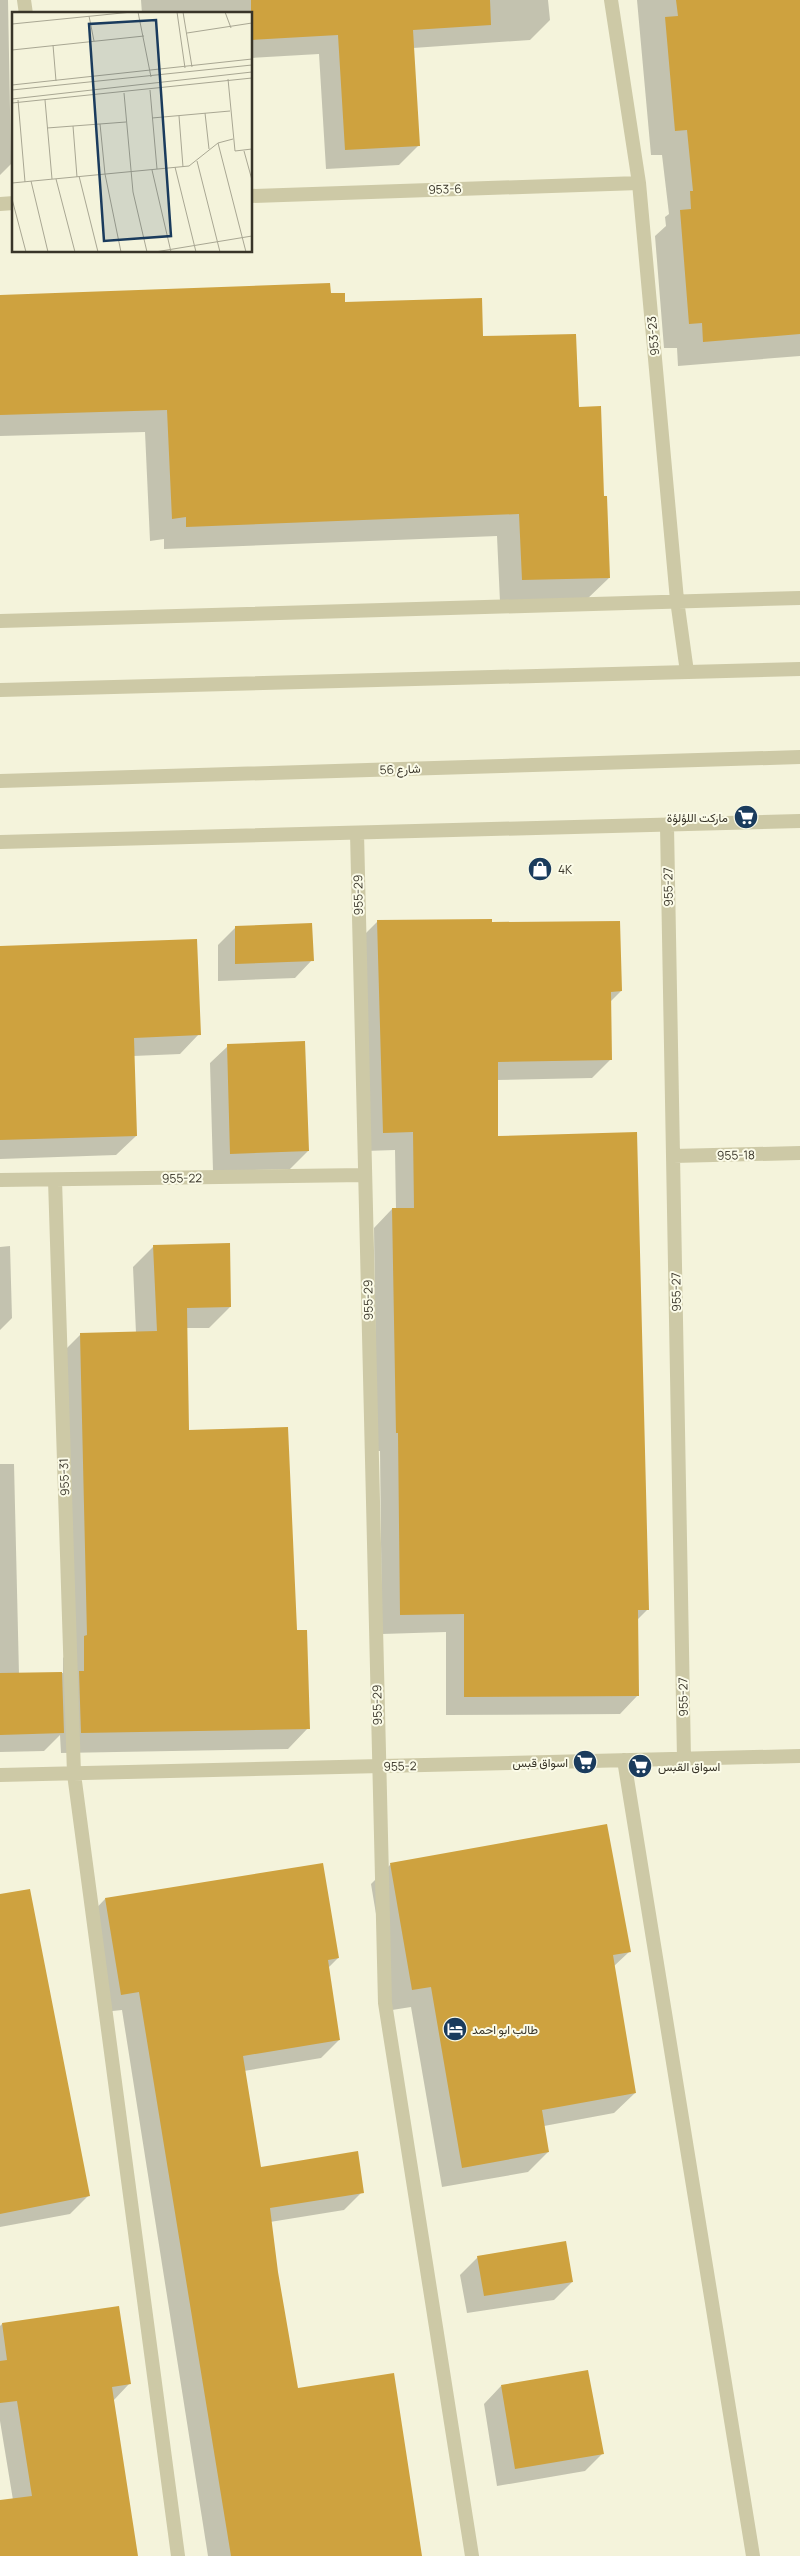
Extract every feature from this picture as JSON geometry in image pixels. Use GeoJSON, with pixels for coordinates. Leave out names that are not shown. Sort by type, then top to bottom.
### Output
{"type":"FeatureCollection","features":[{"type":"Feature","properties":{"kind":"street","name":"953-23"},"geometry":{"type":"LineString","coordinates":[[611,0],[640,183],[678,600],[687,672]]}},
{"type":"Feature","properties":{"kind":"street","name":"953-6"},"geometry":{"type":"LineString","coordinates":[[252,196],[640,183]]}},
{"type":"Feature","properties":{"kind":"street"},"geometry":{"type":"LineString","coordinates":[[0,621],[678,600],[800,598]]}},
{"type":"Feature","properties":{"kind":"street"},"geometry":{"type":"LineString","coordinates":[[0,690],[800,669]]}},
{"type":"Feature","properties":{"kind":"street","name":"شارع 56"},"geometry":{"type":"LineString","coordinates":[[0,781],[800,757]]}},
{"type":"Feature","properties":{"kind":"street"},"geometry":{"type":"LineString","coordinates":[[0,842],[667,826],[800,821]]}},
{"type":"Feature","properties":{"kind":"street","name":"955-27"},"geometry":{"type":"LineString","coordinates":[[667,826],[684,1759]]}},
{"type":"Feature","properties":{"kind":"street","name":"955-29"},"geometry":{"type":"LineString","coordinates":[[356,833],[385,2003],[472,2556]]}},
{"type":"Feature","properties":{"kind":"street","name":"955-18"},"geometry":{"type":"LineString","coordinates":[[673,1156],[800,1153]]}},
{"type":"Feature","properties":{"kind":"street","name":"955-22"},"geometry":{"type":"LineString","coordinates":[[0,1180],[365,1176]]}},
{"type":"Feature","properties":{"kind":"street","name":"955-31"},"geometry":{"type":"LineString","coordinates":[[55,1180],[74,1774],[178,2556]]}},
{"type":"Feature","properties":{"kind":"street","name":"955-2"},"geometry":{"type":"LineString","coordinates":[[0,1775],[800,1756]]}},
{"type":"Feature","properties":{"kind":"street"},"geometry":{"type":"LineString","coordinates":[[624,1760],[753,2556]]}},
{"type":"Feature","properties":{"kind":"building"},"geometry":{"type":"Polygon","coordinates":[[[251,0],[490,0],[491,25],[413,30],[420,146],[345,150],[338,35],[252,40],[251,0]]]}},
{"type":"Feature","properties":{"kind":"building"},"geometry":{"type":"Polygon","coordinates":[[[676,0],[800,0],[800,334],[703,342],[702,323],[689,324],[680,210],[691,209],[690,191],[693,191],[687,130],[675,131],[665,17],[678,16],[676,0]]]}},
{"type":"Feature","properties":{"kind":"building"},"geometry":{"type":"Polygon","coordinates":[[[330,283],[331,293],[345,293],[345,302],[482,298],[483,336],[576,334],[579,407],[601,406],[604,496],[607,496],[610,578],[522,580],[519,514],[186,527],[186,517],[172,519],[167,410],[0,415],[0,295],[330,283]]]}},
{"type":"Feature","properties":{"kind":"building"},"geometry":{"type":"Polygon","coordinates":[[[492,919],[492,922],[620,921],[622,991],[611,992],[612,1060],[498,1062],[498,1136],[637,1132],[649,1610],[638,1610],[639,1696],[464,1697],[464,1614],[400,1615],[398,1433],[396,1433],[392,1208],[414,1208],[413,1132],[383,1133],[377,920],[492,919]]]}},
{"type":"Feature","properties":{"kind":"building"},"geometry":{"type":"Polygon","coordinates":[[[312,923],[314,961],[235,964],[235,926],[312,923]]]}},
{"type":"Feature","properties":{"kind":"building"},"geometry":{"type":"Polygon","coordinates":[[[197,939],[201,1035],[134,1038],[137,1136],[0,1140],[0,946],[197,939]]]}},
{"type":"Feature","properties":{"kind":"building"},"geometry":{"type":"Polygon","coordinates":[[[305,1041],[309,1151],[230,1154],[227,1044],[305,1041]]]}},
{"type":"Feature","properties":{"kind":"building"},"geometry":{"type":"Polygon","coordinates":[[[230,1243],[231,1307],[187,1308],[189,1430],[288,1427],[297,1630],[307,1630],[310,1729],[81,1733],[79,1671],[84,1671],[84,1636],[87,1635],[80,1333],[157,1331],[153,1245],[230,1243]]]}},
{"type":"Feature","properties":{"kind":"building"},"geometry":{"type":"Polygon","coordinates":[[[62,1672],[64,1733],[0,1735],[0,1673],[62,1672]]]}},
{"type":"Feature","properties":{"kind":"building"},"geometry":{"type":"Polygon","coordinates":[[[607,1824],[631,1952],[613,1955],[636,2093],[542,2110],[549,2152],[462,2168],[431,1987],[412,1990],[390,1863],[607,1824]]]}},
{"type":"Feature","properties":{"kind":"building"},"geometry":{"type":"Polygon","coordinates":[[[323,1863],[339,1958],[328,1960],[340,2040],[243,2056],[261,2167],[358,2151],[364,2193],[270,2208],[278,2272],[298,2388],[394,2373],[422,2556],[231,2556],[139,1992],[121,1995],[105,1898],[323,1863]]]}},
{"type":"Feature","properties":{"kind":"building"},"geometry":{"type":"Polygon","coordinates":[[[30,1889],[90,2196],[0,2214],[0,1894],[30,1889]]]}},
{"type":"Feature","properties":{"kind":"building"},"geometry":{"type":"Polygon","coordinates":[[[566,2241],[573,2282],[484,2296],[477,2256],[566,2241]]]}},
{"type":"Feature","properties":{"kind":"building"},"geometry":{"type":"Polygon","coordinates":[[[119,2306],[131,2384],[112,2387],[138,2556],[0,2556],[0,2500],[32,2496],[17,2401],[0,2403],[0,2361],[7,2360],[2,2323],[119,2306]]]}},
{"type":"Feature","properties":{"kind":"building"},"geometry":{"type":"Polygon","coordinates":[[[588,2370],[604,2454],[515,2469],[501,2385],[588,2370]]]}},
{"type":"Feature","properties":{"kind":"place","name":"ماركت اللؤلؤة"},"geometry":{"type":"Point","coordinates":[746,817]}},
{"type":"Feature","properties":{"kind":"place","name":"4K"},"geometry":{"type":"Point","coordinates":[540,869]}},
{"type":"Feature","properties":{"kind":"place","name":"اسواق قبس"},"geometry":{"type":"Point","coordinates":[585,1762]}},
{"type":"Feature","properties":{"kind":"place","name":"اسواق القبس"},"geometry":{"type":"Point","coordinates":[640,1766]}},
{"type":"Feature","properties":{"kind":"place","name":"طالب ابو احمد"},"geometry":{"type":"Point","coordinates":[455,2029]}}]}
